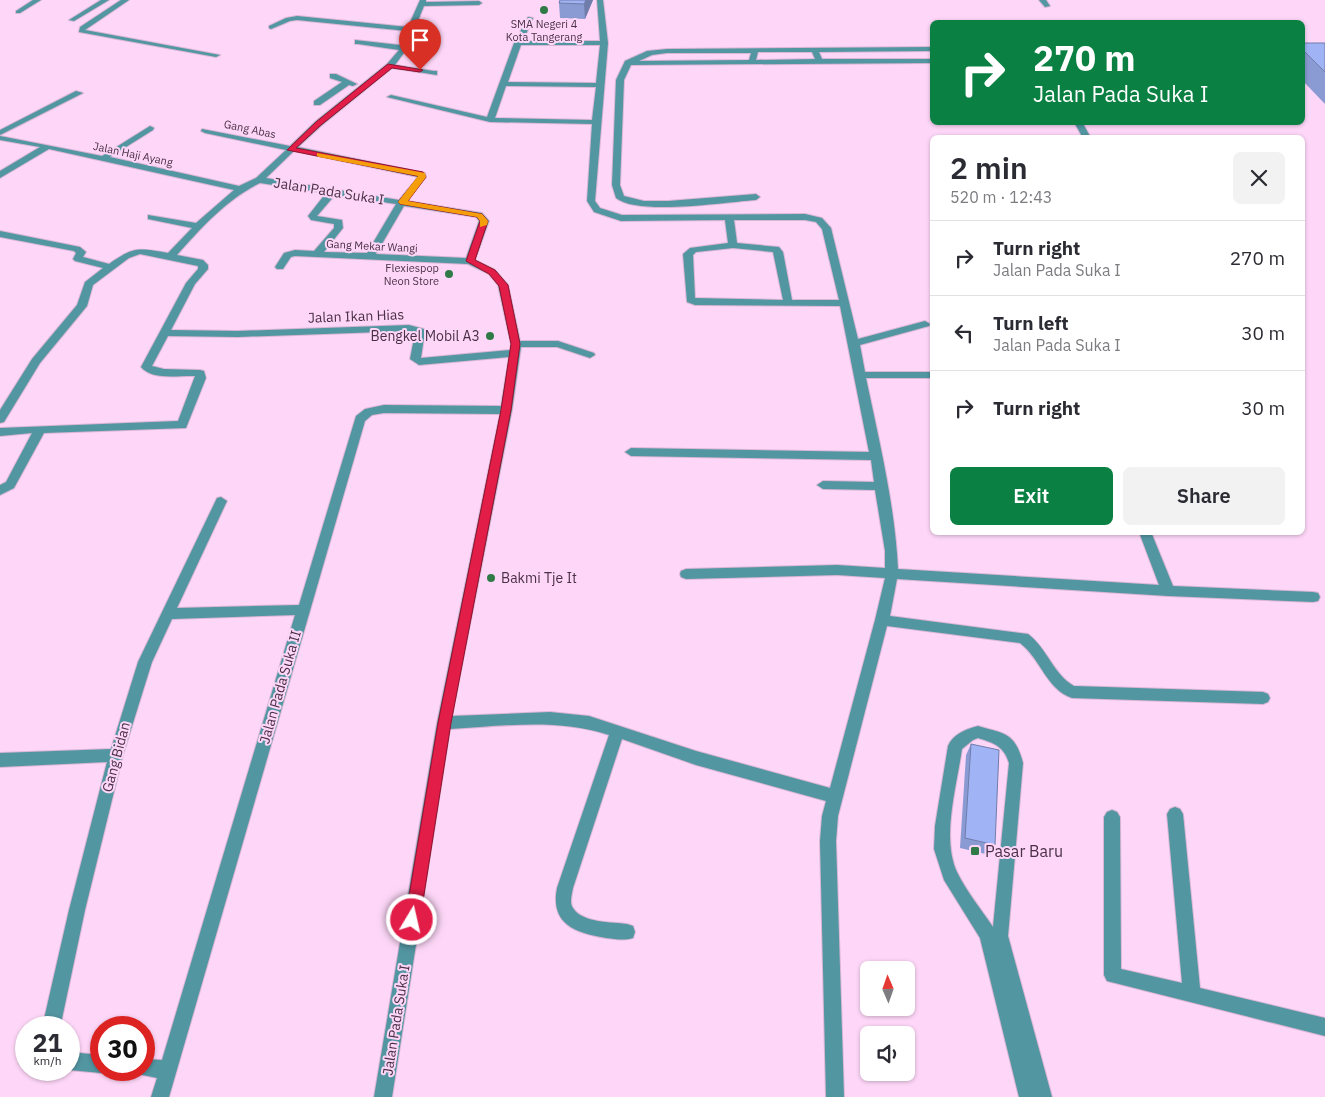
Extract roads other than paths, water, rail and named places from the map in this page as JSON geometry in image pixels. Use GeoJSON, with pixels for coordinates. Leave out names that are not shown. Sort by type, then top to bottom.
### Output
{"type":"FeatureCollection","features":[{"type":"Feature","properties":{"kind":"street"},"geometry":{"type":"LineString","coordinates":[[18,12],[38,0]]}},
{"type":"Feature","properties":{"kind":"street"},"geometry":{"type":"LineString","coordinates":[[72,20],[106,0]]}},
{"type":"Feature","properties":{"kind":"street"},"geometry":{"type":"LineString","coordinates":[[126,0],[82,28],[81,31],[216,55]]}},
{"type":"Feature","properties":{"kind":"street"},"geometry":{"type":"LineString","coordinates":[[600,0],[604,43],[591,201],[597,210],[621,218],[806,217],[819,220],[826,228],[854,344],[881,486],[891,551],[892,574],[882,620],[830,816],[828,841],[834,1097]]}},
{"type":"Feature","properties":{"kind":"street"},"geometry":{"type":"LineString","coordinates":[[423,2],[479,4]]}},
{"type":"Feature","properties":{"kind":"street","name":"Jalan Pada Suka I"},"geometry":{"type":"LineString","coordinates":[[259,180],[318,123],[365,88],[390,66],[403,48],[423,2]]}},
{"type":"Feature","properties":{"kind":"street"},"geometry":{"type":"LineString","coordinates":[[271,27],[288,19],[297,18],[412,29]]}},
{"type":"Feature","properties":{"kind":"street"},"geometry":{"type":"LineString","coordinates":[[490,120],[518,43],[530,18]]}},
{"type":"Feature","properties":{"kind":"street"},"geometry":{"type":"LineString","coordinates":[[358,42],[403,48]]}},
{"type":"Feature","properties":{"kind":"street"},"geometry":{"type":"LineString","coordinates":[[518,43],[604,43]]}},
{"type":"Feature","properties":{"kind":"street"},"geometry":{"type":"LineString","coordinates":[[756,197],[668,204],[644,204],[620,198],[616,185],[620,80],[628,62],[650,54],[667,51],[930,48]]}},
{"type":"Feature","properties":{"kind":"street"},"geometry":{"type":"LineString","coordinates":[[901,49],[908,61]]}},
{"type":"Feature","properties":{"kind":"street"},"geometry":{"type":"LineString","coordinates":[[815,50],[820,61]]}},
{"type":"Feature","properties":{"kind":"street"},"geometry":{"type":"LineString","coordinates":[[752,62],[755,51]]}},
{"type":"Feature","properties":{"kind":"street"},"geometry":{"type":"LineString","coordinates":[[628,62],[930,61]]}},
{"type":"Feature","properties":{"kind":"street"},"geometry":{"type":"LineString","coordinates":[[390,66],[434,73]]}},
{"type":"Feature","properties":{"kind":"street"},"geometry":{"type":"LineString","coordinates":[[333,76],[365,88]]}},
{"type":"Feature","properties":{"kind":"street"},"geometry":{"type":"LineString","coordinates":[[317,103],[348,82]]}},
{"type":"Feature","properties":{"kind":"street"},"geometry":{"type":"LineString","coordinates":[[503,84],[600,85]]}},
{"type":"Feature","properties":{"kind":"street"},"geometry":{"type":"LineString","coordinates":[[0,133],[79,93]]}},
{"type":"Feature","properties":{"kind":"street"},"geometry":{"type":"LineString","coordinates":[[391,97],[490,120],[596,122]]}},
{"type":"Feature","properties":{"kind":"street"},"geometry":{"type":"LineString","coordinates":[[102,159],[150,128]]}},
{"type":"Feature","properties":{"kind":"street","name":"Gang Abas"},"geometry":{"type":"LineString","coordinates":[[205,130],[291,150],[422,174],[422,177],[402,202]]}},
{"type":"Feature","properties":{"kind":"street","name":"Jalan Haji Ayang"},"geometry":{"type":"LineString","coordinates":[[0,138],[48,146],[240,189]]}},
{"type":"Feature","properties":{"kind":"street"},"geometry":{"type":"LineString","coordinates":[[0,175],[48,146]]}},
{"type":"Feature","properties":{"kind":"street"},"geometry":{"type":"LineString","coordinates":[[172,256],[198,226],[240,189],[259,180]]}},
{"type":"Feature","properties":{"kind":"street","name":"Jalan Pada Suka I"},"geometry":{"type":"LineString","coordinates":[[259,180],[479,215],[484,221],[470,261],[492,272],[503,285],[515,348],[506,410],[444,723],[383,1097]]}},
{"type":"Feature","properties":{"kind":"street"},"geometry":{"type":"LineString","coordinates":[[317,254],[338,228],[339,222],[314,218],[312,216],[333,191]]}},
{"type":"Feature","properties":{"kind":"street"},"geometry":{"type":"LineString","coordinates":[[370,257],[402,202]]}},
{"type":"Feature","properties":{"kind":"street"},"geometry":{"type":"LineString","coordinates":[[151,217],[198,226]]}},
{"type":"Feature","properties":{"kind":"street"},"geometry":{"type":"LineString","coordinates":[[729,218],[733,245]]}},
{"type":"Feature","properties":{"kind":"street"},"geometry":{"type":"LineString","coordinates":[[0,234],[77,249],[81,252],[78,259],[111,267]]}},
{"type":"Feature","properties":{"kind":"street"},"geometry":{"type":"LineString","coordinates":[[788,302],[776,248],[733,245],[693,250],[688,254],[690,300],[695,302],[844,303]]}},
{"type":"Feature","properties":{"kind":"street"},"geometry":{"type":"LineString","coordinates":[[0,418],[36,361],[82,306],[88,284],[126,256],[139,251],[200,262],[203,269],[191,283],[146,368],[159,372],[192,371],[200,373],[201,378],[182,425],[0,432]]}},
{"type":"Feature","properties":{"kind":"street","name":"Gang Mekar Wangi"},"geometry":{"type":"LineString","coordinates":[[280,267],[290,253],[470,261]]}},
{"type":"Feature","properties":{"kind":"street"},"geometry":{"type":"LineString","coordinates":[[854,344],[925,324]]}},
{"type":"Feature","properties":{"kind":"street","name":"Jalan Ikan Hias"},"geometry":{"type":"LineString","coordinates":[[164,333],[238,334],[409,328],[420,331],[415,359],[419,362],[515,348]]}},
{"type":"Feature","properties":{"kind":"street"},"geometry":{"type":"LineString","coordinates":[[515,348],[552,343],[590,355]]}},
{"type":"Feature","properties":{"kind":"street"},"geometry":{"type":"LineString","coordinates":[[860,375],[930,375]]}},
{"type":"Feature","properties":{"kind":"street","name":"Jalan Pada Suka II"},"geometry":{"type":"LineString","coordinates":[[160,1097],[360,419],[375,410],[384,409],[506,410]]}},
{"type":"Feature","properties":{"kind":"street"},"geometry":{"type":"LineString","coordinates":[[0,491],[10,485],[40,429]]}},
{"type":"Feature","properties":{"kind":"street"},"geometry":{"type":"LineString","coordinates":[[631,452],[876,456]]}},
{"type":"Feature","properties":{"kind":"street"},"geometry":{"type":"LineString","coordinates":[[823,485],[881,486]]}},
{"type":"Feature","properties":{"kind":"street","name":"Gang Bidan"},"geometry":{"type":"LineString","coordinates":[[54,1016],[77,910],[116,755],[145,662],[221,500]]}},
{"type":"Feature","properties":{"kind":"street"},"geometry":{"type":"LineString","coordinates":[[1146,535],[1168,591]]}},
{"type":"Feature","properties":{"kind":"street"},"geometry":{"type":"LineString","coordinates":[[686,574],[837,570],[1168,591],[1313,597]]}},
{"type":"Feature","properties":{"kind":"street"},"geometry":{"type":"LineString","coordinates":[[168,614],[303,610]]}},
{"type":"Feature","properties":{"kind":"street"},"geometry":{"type":"LineString","coordinates":[[882,620],[1023,638],[1038,651],[1054,680],[1060,686],[1072,692],[1263,698]]}},
{"type":"Feature","properties":{"kind":"street"},"geometry":{"type":"LineString","coordinates":[[444,723],[550,718],[589,722],[696,758],[836,797]]}},
{"type":"Feature","properties":{"kind":"street"},"geometry":{"type":"LineString","coordinates":[[617,732],[565,888],[564,908],[570,918],[583,925],[627,932]]}},
{"type":"Feature","properties":{"kind":"street"},"geometry":{"type":"LineString","coordinates":[[1028,1097],[994,936],[1016,763],[1012,749],[1002,739],[978,732],[968,735],[955,746],[943,826],[942,849],[950,875],[994,936],[1043,1097]]}},
{"type":"Feature","properties":{"kind":"street"},"geometry":{"type":"LineString","coordinates":[[0,760],[116,755]]}},
{"type":"Feature","properties":{"kind":"street"},"geometry":{"type":"LineString","coordinates":[[1174,814],[1192,994]]}},
{"type":"Feature","properties":{"kind":"street"},"geometry":{"type":"LineString","coordinates":[[1112,817],[1113,976],[1325,1028]]}},
{"type":"Feature","properties":{"kind":"street"},"geometry":{"type":"LineString","coordinates":[[155,1069],[168,1070]]}},
{"type":"Feature","properties":{"kind":"place","name":"SMA Negeri 4 Kota Tangerang"},"geometry":{"type":"Point","coordinates":[544,10]}},
{"type":"Feature","properties":{"kind":"place","name":"Flexiespop Neon Store"},"geometry":{"type":"Point","coordinates":[449,274]}},
{"type":"Feature","properties":{"kind":"place","name":"Bengkel Mobil A3"},"geometry":{"type":"Point","coordinates":[490,336]}},
{"type":"Feature","properties":{"kind":"place","name":"Bakmi Tje It"},"geometry":{"type":"Point","coordinates":[491,578]}},
{"type":"Feature","properties":{"kind":"place","name":"Pasar Baru"},"geometry":{"type":"Point","coordinates":[975,851]}}]}
